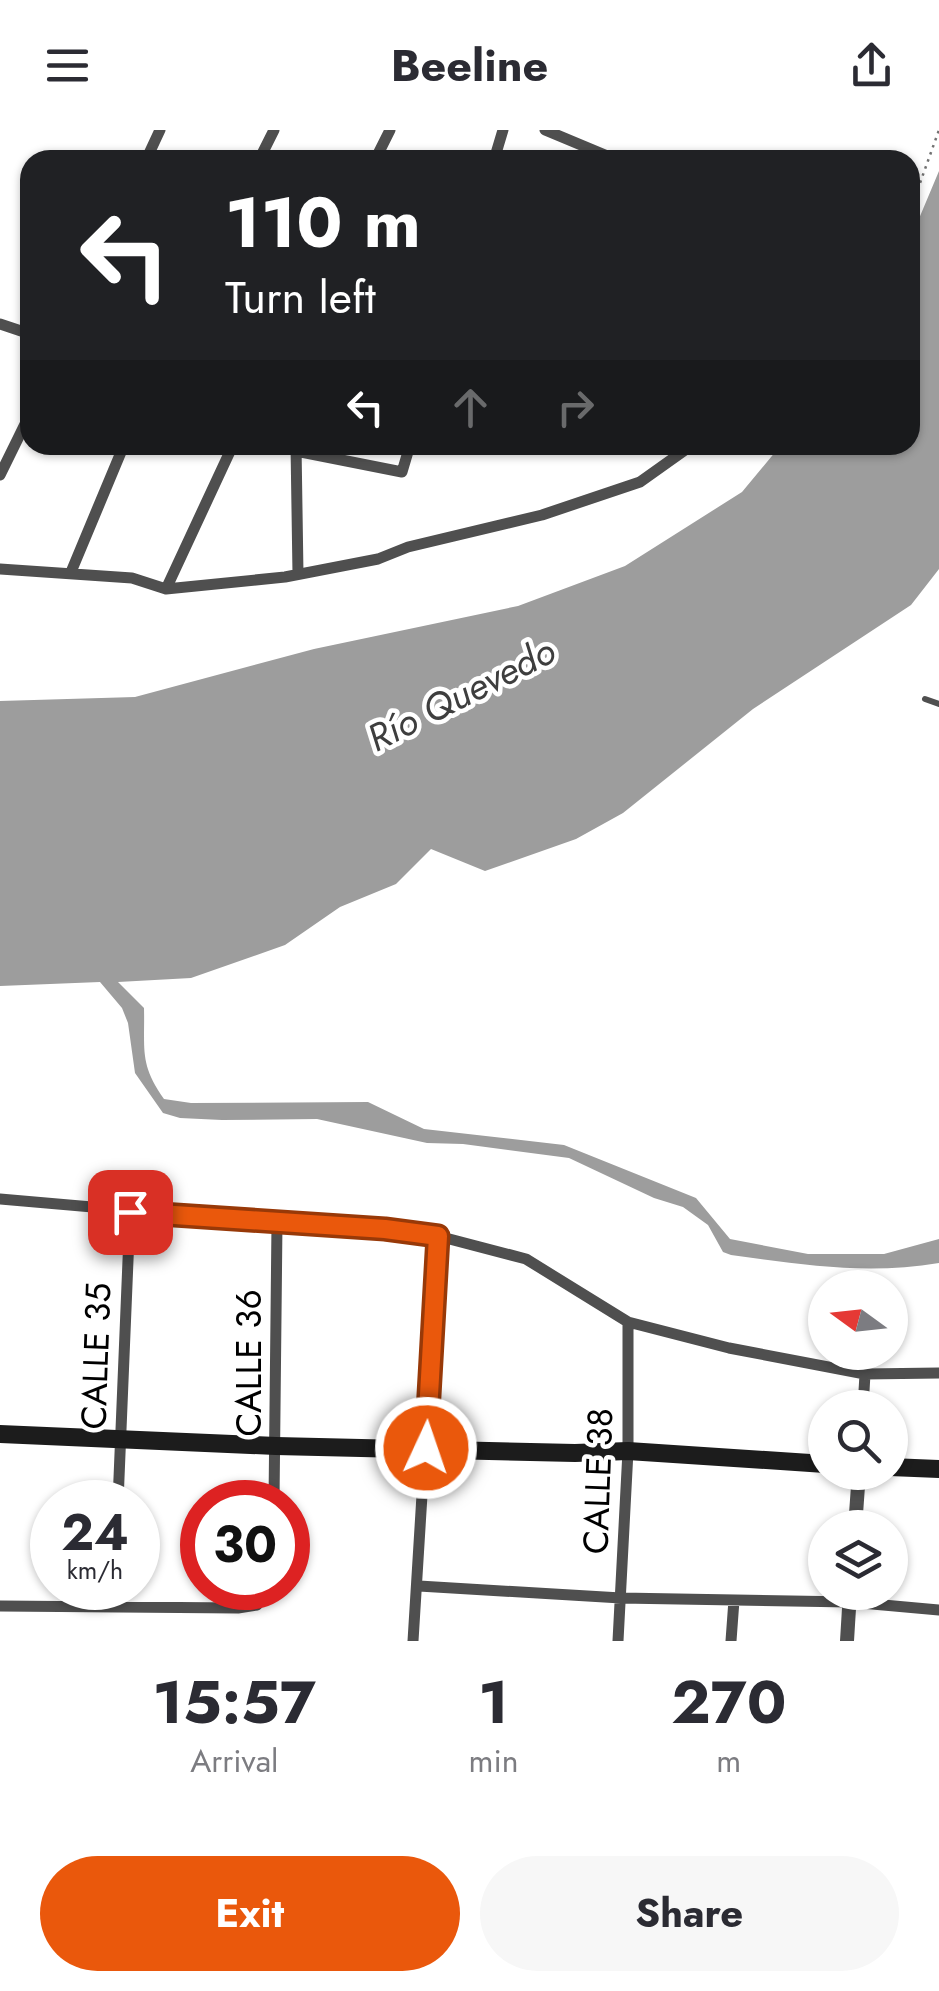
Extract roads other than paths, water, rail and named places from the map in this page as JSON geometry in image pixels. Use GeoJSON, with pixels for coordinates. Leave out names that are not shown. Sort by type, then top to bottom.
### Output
{"type":"FeatureCollection","features":[{"type":"Feature","properties":{"kind":"main road"},"geometry":{"type":"LineString","coordinates":[[0,1434],[276,1446],[628,1451],[808,1463]]}},
{"type":"Feature","properties":{"kind":"main road"},"geometry":{"type":"LineString","coordinates":[[908,1468],[939,1469]]}},
{"type":"Feature","properties":{"kind":"street"},"geometry":{"type":"LineString","coordinates":[[545,130],[593,150]]}},
{"type":"Feature","properties":{"kind":"street"},"geometry":{"type":"LineString","coordinates":[[0,475],[20,434]]}},
{"type":"Feature","properties":{"kind":"street"},"geometry":{"type":"LineString","coordinates":[[70,572],[120,455]]}},
{"type":"Feature","properties":{"kind":"street"},"geometry":{"type":"LineString","coordinates":[[166,589],[228,455]]}},
{"type":"Feature","properties":{"kind":"street"},"geometry":{"type":"LineString","coordinates":[[296,455],[298,574]]}},
{"type":"Feature","properties":{"kind":"street"},"geometry":{"type":"LineString","coordinates":[[327,455],[402,472],[407,455]]}},
{"type":"Feature","properties":{"kind":"street"},"geometry":{"type":"LineString","coordinates":[[0,569],[132,578],[166,589],[298,574],[378,560],[408,546],[542,515],[640,482],[678,455]]}},
{"type":"Feature","properties":{"kind":"street"},"geometry":{"type":"LineString","coordinates":[[0,1199],[438,1236],[526,1260],[628,1322],[730,1348],[865,1374],[939,1373]]}},
{"type":"Feature","properties":{"kind":"street","name":"CALLE 35"},"geometry":{"type":"LineString","coordinates":[[119,1480],[130,1212]]}},
{"type":"Feature","properties":{"kind":"street","name":"CALLE 36"},"geometry":{"type":"LineString","coordinates":[[275,1480],[277,1223]]}},
{"type":"Feature","properties":{"kind":"street"},"geometry":{"type":"LineString","coordinates":[[413,1641],[438,1236]]}},
{"type":"Feature","properties":{"kind":"street","name":"CALLE 38"},"geometry":{"type":"LineString","coordinates":[[618,1641],[628,1451],[628,1322]]}},
{"type":"Feature","properties":{"kind":"street"},"geometry":{"type":"LineString","coordinates":[[864,1390],[865,1374]]}},
{"type":"Feature","properties":{"kind":"street"},"geometry":{"type":"LineString","coordinates":[[419,1586],[621,1598],[808,1598]]}},
{"type":"Feature","properties":{"kind":"street"},"geometry":{"type":"LineString","coordinates":[[731,1641],[734,1600]]}},
{"type":"Feature","properties":{"kind":"street"},"geometry":{"type":"LineString","coordinates":[[908,1605],[939,1610]]}},
{"type":"Feature","properties":{"kind":"street"},"geometry":{"type":"LineString","coordinates":[[0,1606],[30,1606]]}},
{"type":"Feature","properties":{"kind":"street"},"geometry":{"type":"LineString","coordinates":[[847,1641],[849,1610]]}},
{"type":"Feature","properties":{"kind":"lane"},"geometry":{"type":"LineString","coordinates":[[925,699],[939,704]]}},
{"type":"Feature","properties":{"kind":"water","name":"Río Quevedo"},"geometry":{"type":"Polygon","coordinates":[[[939,171],[939,569],[911,605],[753,709],[623,813],[576,839],[485,871],[431,849],[396,884],[340,907],[285,945],[191,978],[118,982],[144,1008],[147,1066],[164,1099],[191,1103],[368,1102],[424,1129],[564,1145],[696,1198],[730,1239],[808,1254],[884,1254],[939,1239],[939,1263],[861,1268],[731,1255],[723,1252],[708,1225],[683,1207],[654,1198],[569,1158],[427,1143],[317,1119],[222,1120],[163,1113],[135,1073],[122,1008],[100,982],[0,986],[0,701],[135,697],[314,649],[518,606],[625,566],[742,492],[773,455],[920,455],[920,216],[939,171]]]}}]}
